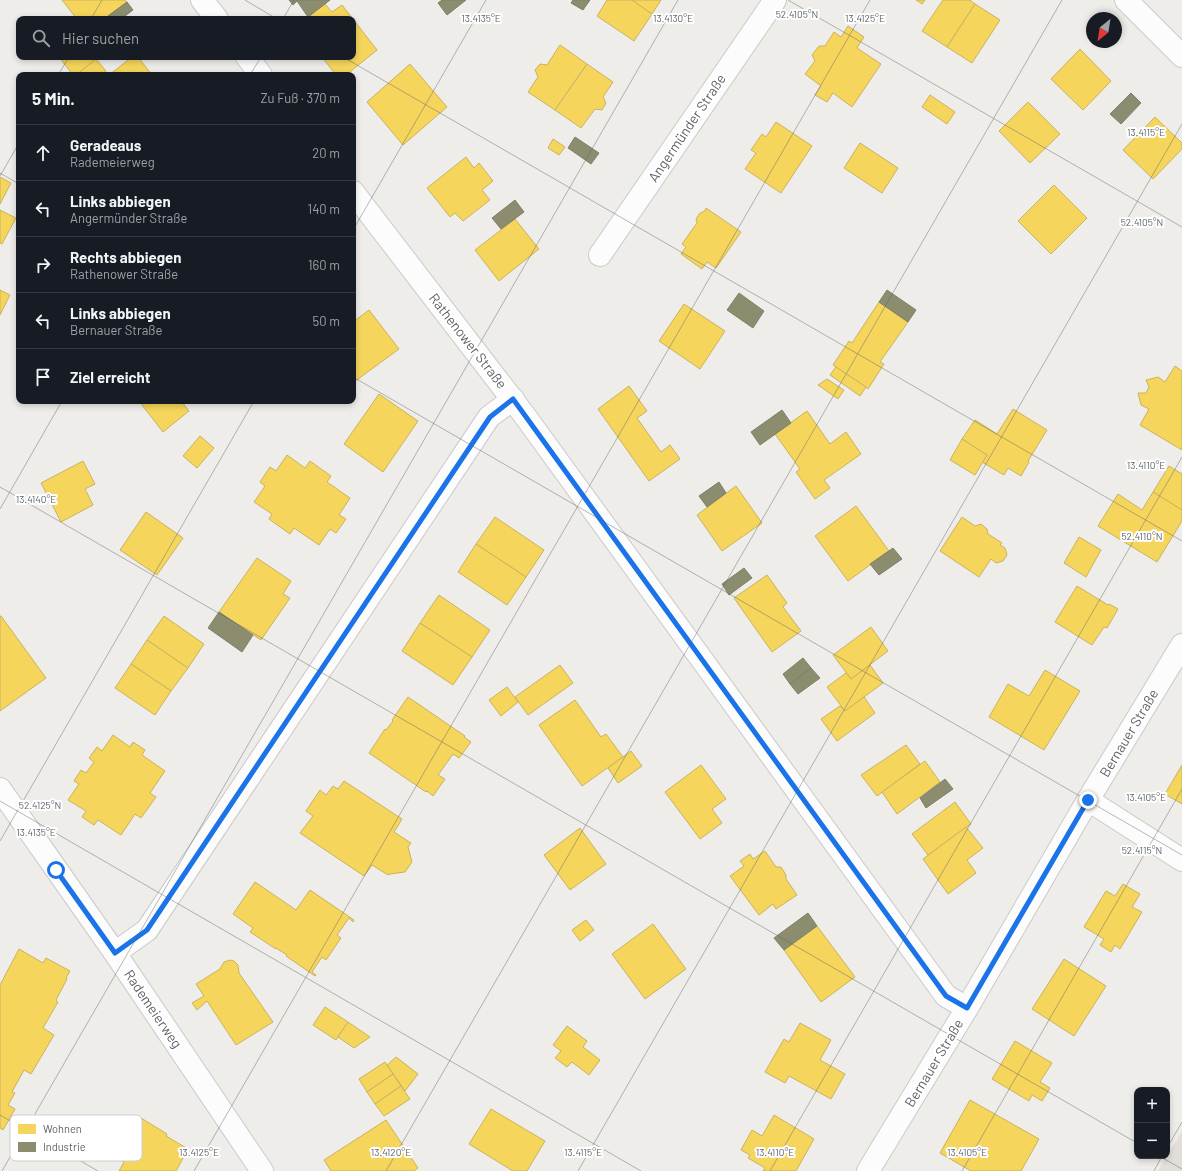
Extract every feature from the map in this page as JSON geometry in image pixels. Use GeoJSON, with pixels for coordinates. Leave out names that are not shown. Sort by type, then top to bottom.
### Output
{"type":"FeatureCollection","features":[{"type":"Feature","properties":{"kind":"street"},"geometry":{"type":"LineString","coordinates":[[202,0],[215,16]]}},
{"type":"Feature","properties":{"kind":"street","name":"Angermünder Straße"},"geometry":{"type":"LineString","coordinates":[[600,256],[775,0]]}},
{"type":"Feature","properties":{"kind":"street"},"geometry":{"type":"LineString","coordinates":[[1126,0],[1182,56]]}},
{"type":"Feature","properties":{"kind":"street"},"geometry":{"type":"LineString","coordinates":[[249,60],[259,72]]}},
{"type":"Feature","properties":{"kind":"street","name":"Rathenower Straße"},"geometry":{"type":"LineString","coordinates":[[356,196],[513,399],[946,996],[967,1008]]}},
{"type":"Feature","properties":{"kind":"street"},"geometry":{"type":"LineString","coordinates":[[115,953],[147,930],[490,417],[513,399]]}},
{"type":"Feature","properties":{"kind":"street","name":"Bernauer Straße"},"geometry":{"type":"LineString","coordinates":[[868,1171],[967,1008],[1088,800],[1182,645]]}},
{"type":"Feature","properties":{"kind":"street","name":"Rademeierweg"},"geometry":{"type":"LineString","coordinates":[[0,789],[115,953],[262,1171]]}},
{"type":"Feature","properties":{"kind":"street"},"geometry":{"type":"LineString","coordinates":[[1088,800],[1182,860]]}},
{"type":"Feature","properties":{"kind":"shaded area"},"geometry":{"type":"Polygon","coordinates":[[[1182,1131],[1182,1171],[1158,1171],[1165,1159],[1170,1159],[1170,1151],[1182,1131]]]}},
{"type":"Feature","properties":{"kind":"building: Wohnen"},"geometry":{"type":"Polygon","coordinates":[[[62,0],[125,0],[127,2],[108,16],[75,16],[62,0]]]}},
{"type":"Feature","properties":{"kind":"building: Wohnen"},"geometry":{"type":"Polygon","coordinates":[[[607,0],[632,0],[652,14],[634,41],[597,16],[607,0]]]}},
{"type":"Feature","properties":{"kind":"building: Wohnen"},"geometry":{"type":"Polygon","coordinates":[[[632,0],[661,0],[652,14],[632,0]]]}},
{"type":"Feature","properties":{"kind":"building: Wohnen"},"geometry":{"type":"Polygon","coordinates":[[[916,0],[925,0],[922,4],[916,0]]]}},
{"type":"Feature","properties":{"kind":"building: Wohnen"},"geometry":{"type":"Polygon","coordinates":[[[943,0],[970,0],[975,4],[947,47],[922,31],[943,0]]]}},
{"type":"Feature","properties":{"kind":"building: Wohnen"},"geometry":{"type":"Polygon","coordinates":[[[325,4],[332,12],[342,5],[351,16],[309,16],[325,4]]]}},
{"type":"Feature","properties":{"kind":"building: Wohnen"},"geometry":{"type":"Polygon","coordinates":[[[975,4],[1000,20],[972,63],[947,47],[975,4]]]}},
{"type":"Feature","properties":{"kind":"building: Wohnen"},"geometry":{"type":"Polygon","coordinates":[[[356,23],[377,50],[350,72],[334,72],[324,60],[356,60],[356,23]]]}},
{"type":"Feature","properties":{"kind":"building: Wohnen"},"geometry":{"type":"Polygon","coordinates":[[[848,26],[864,37],[857,48],[881,64],[852,107],[833,93],[827,102],[815,95],[821,86],[805,74],[815,61],[812,55],[819,46],[825,46],[834,32],[841,37],[848,26]]]}},
{"type":"Feature","properties":{"kind":"building: Wohnen"},"geometry":{"type":"Polygon","coordinates":[[[560,45],[587,64],[555,110],[528,92],[538,77],[535,70],[540,64],[547,65],[560,45]]]}},
{"type":"Feature","properties":{"kind":"building: Wohnen"},"geometry":{"type":"Polygon","coordinates":[[[1080,49],[1111,81],[1083,110],[1051,79],[1080,49]]]}},
{"type":"Feature","properties":{"kind":"building: Wohnen"},"geometry":{"type":"Polygon","coordinates":[[[61,60],[95,60],[80,72],[71,72],[61,60]]]}},
{"type":"Feature","properties":{"kind":"building: Wohnen"},"geometry":{"type":"Polygon","coordinates":[[[95,60],[97,60],[106,71],[105,72],[80,72],[95,60]]]}},
{"type":"Feature","properties":{"kind":"building: Wohnen"},"geometry":{"type":"Polygon","coordinates":[[[128,60],[140,60],[150,72],[113,72],[128,60]]]}},
{"type":"Feature","properties":{"kind":"building: Wohnen"},"geometry":{"type":"Polygon","coordinates":[[[410,64],[447,107],[403,145],[367,102],[410,64]]]}},
{"type":"Feature","properties":{"kind":"building: Wohnen"},"geometry":{"type":"Polygon","coordinates":[[[587,64],[613,82],[603,97],[606,103],[602,110],[595,109],[581,128],[555,110],[587,64]]]}},
{"type":"Feature","properties":{"kind":"building: Wohnen"},"geometry":{"type":"Polygon","coordinates":[[[930,95],[955,112],[947,124],[922,107],[930,95]]]}},
{"type":"Feature","properties":{"kind":"building: Wohnen"},"geometry":{"type":"Polygon","coordinates":[[[1028,102],[1060,134],[1030,163],[999,131],[1028,102]]]}},
{"type":"Feature","properties":{"kind":"building: Wohnen"},"geometry":{"type":"Polygon","coordinates":[[[1155,117],[1182,143],[1182,149],[1153,179],[1123,150],[1155,117]]]}},
{"type":"Feature","properties":{"kind":"building: Wohnen"},"geometry":{"type":"Polygon","coordinates":[[[776,122],[812,146],[781,193],[745,169],[756,153],[751,150],[762,134],[766,137],[776,122]]]}},
{"type":"Feature","properties":{"kind":"building: Wohnen"},"geometry":{"type":"Polygon","coordinates":[[[553,139],[565,147],[559,155],[548,148],[553,139]]]}},
{"type":"Feature","properties":{"kind":"building: Wohnen"},"geometry":{"type":"Polygon","coordinates":[[[860,143],[898,168],[882,193],[844,168],[860,143]]]}},
{"type":"Feature","properties":{"kind":"building: Wohnen"},"geometry":{"type":"Polygon","coordinates":[[[466,157],[474,168],[479,163],[493,181],[482,190],[490,200],[463,221],[455,213],[450,217],[427,188],[466,157]]]}},
{"type":"Feature","properties":{"kind":"building: Wohnen"},"geometry":{"type":"Polygon","coordinates":[[[0,177],[11,183],[0,204],[0,177]]]}},
{"type":"Feature","properties":{"kind":"building: Wohnen"},"geometry":{"type":"Polygon","coordinates":[[[1054,185],[1087,218],[1051,254],[1018,221],[1054,185]]]}},
{"type":"Feature","properties":{"kind":"building: Wohnen"},"geometry":{"type":"Polygon","coordinates":[[[706,208],[741,232],[716,268],[707,262],[702,269],[681,254],[686,247],[682,244],[697,223],[696,219],[700,213],[705,211],[706,208]]]}},
{"type":"Feature","properties":{"kind":"building: Wohnen"},"geometry":{"type":"Polygon","coordinates":[[[0,210],[16,218],[2,244],[0,243],[0,210]]]}},
{"type":"Feature","properties":{"kind":"building: Wohnen"},"geometry":{"type":"Polygon","coordinates":[[[515,219],[539,249],[499,281],[475,250],[515,219]]]}},
{"type":"Feature","properties":{"kind":"building: Wohnen"},"geometry":{"type":"Polygon","coordinates":[[[0,290],[10,295],[0,315],[0,290]]]}},
{"type":"Feature","properties":{"kind":"building: Wohnen"},"geometry":{"type":"Polygon","coordinates":[[[879,302],[908,322],[880,362],[884,364],[868,389],[833,365],[849,341],[852,343],[879,302]]]}},
{"type":"Feature","properties":{"kind":"building: Wohnen"},"geometry":{"type":"Polygon","coordinates":[[[684,304],[725,331],[700,369],[659,341],[684,304]]]}},
{"type":"Feature","properties":{"kind":"building: Wohnen"},"geometry":{"type":"Polygon","coordinates":[[[369,310],[399,349],[356,381],[356,320],[369,310]]]}},
{"type":"Feature","properties":{"kind":"building: Wohnen"},"geometry":{"type":"Polygon","coordinates":[[[1175,366],[1182,371],[1182,450],[1140,425],[1149,409],[1141,405],[1138,393],[1146,393],[1149,387],[1146,380],[1158,377],[1165,382],[1175,366]]]}},
{"type":"Feature","properties":{"kind":"building: Wohnen"},"geometry":{"type":"Polygon","coordinates":[[[836,367],[866,387],[860,396],[830,375],[836,367]]]}},
{"type":"Feature","properties":{"kind":"building: Wohnen"},"geometry":{"type":"Polygon","coordinates":[[[827,379],[844,390],[838,399],[818,385],[827,379]]]}},
{"type":"Feature","properties":{"kind":"building: Wohnen"},"geometry":{"type":"Polygon","coordinates":[[[629,386],[647,411],[637,418],[661,452],[670,445],[680,459],[649,481],[598,409],[629,386]]]}},
{"type":"Feature","properties":{"kind":"building: Wohnen"},"geometry":{"type":"Polygon","coordinates":[[[379,394],[418,421],[383,472],[344,444],[379,394]]]}},
{"type":"Feature","properties":{"kind":"building: Wohnen"},"geometry":{"type":"Polygon","coordinates":[[[141,404],[183,404],[189,411],[163,432],[141,404]]]}},
{"type":"Feature","properties":{"kind":"building: Wohnen"},"geometry":{"type":"Polygon","coordinates":[[[1013,409],[1047,430],[1028,461],[1029,462],[1021,476],[1008,468],[1004,475],[982,462],[987,455],[962,439],[975,420],[997,434],[1013,409]]]}},
{"type":"Feature","properties":{"kind":"building: Wohnen"},"geometry":{"type":"Polygon","coordinates":[[[807,411],[830,444],[846,432],[861,454],[824,480],[830,488],[815,499],[796,472],[800,469],[775,434],[807,411]]]}},
{"type":"Feature","properties":{"kind":"building: Wohnen"},"geometry":{"type":"Polygon","coordinates":[[[200,436],[214,448],[197,468],[183,456],[200,436]]]}},
{"type":"Feature","properties":{"kind":"building: Wohnen"},"geometry":{"type":"Polygon","coordinates":[[[962,439],[987,455],[975,475],[950,460],[962,439]]]}},
{"type":"Feature","properties":{"kind":"building: Wohnen"},"geometry":{"type":"Polygon","coordinates":[[[287,455],[305,468],[310,461],[331,476],[327,482],[350,498],[339,515],[346,519],[336,533],[330,529],[319,545],[294,528],[290,534],[269,519],[272,514],[254,502],[265,486],[260,482],[270,467],[276,471],[287,455]]]}},
{"type":"Feature","properties":{"kind":"building: Wohnen"},"geometry":{"type":"Polygon","coordinates":[[[83,461],[95,484],[85,489],[93,505],[61,522],[41,483],[83,461]]]}},
{"type":"Feature","properties":{"kind":"building: Wohnen"},"geometry":{"type":"Polygon","coordinates":[[[1169,466],[1182,474],[1182,510],[1153,492],[1169,466]]]}},
{"type":"Feature","properties":{"kind":"building: Wohnen"},"geometry":{"type":"Polygon","coordinates":[[[736,486],[762,523],[722,551],[697,515],[736,486]]]}},
{"type":"Feature","properties":{"kind":"building: Wohnen"},"geometry":{"type":"Polygon","coordinates":[[[1153,492],[1182,510],[1182,521],[1157,562],[1098,526],[1118,494],[1142,510],[1153,492]]]}},
{"type":"Feature","properties":{"kind":"building: Wohnen"},"geometry":{"type":"Polygon","coordinates":[[[856,506],[889,551],[848,581],[815,536],[856,506]]]}},
{"type":"Feature","properties":{"kind":"building: Wohnen"},"geometry":{"type":"Polygon","coordinates":[[[146,512],[183,538],[157,575],[120,550],[146,512]]]}},
{"type":"Feature","properties":{"kind":"building: Wohnen"},"geometry":{"type":"Polygon","coordinates":[[[495,517],[544,550],[526,577],[476,544],[495,517]]]}},
{"type":"Feature","properties":{"kind":"building: Wohnen"},"geometry":{"type":"Polygon","coordinates":[[[962,517],[975,526],[981,524],[987,529],[988,534],[1002,543],[1000,545],[1005,548],[1007,555],[1003,561],[996,563],[991,559],[979,577],[940,551],[962,517]]]}},
{"type":"Feature","properties":{"kind":"building: Wohnen"},"geometry":{"type":"Polygon","coordinates":[[[1079,537],[1101,550],[1086,577],[1064,563],[1079,537]]]}},
{"type":"Feature","properties":{"kind":"building: Wohnen"},"geometry":{"type":"Polygon","coordinates":[[[476,544],[526,577],[507,605],[458,572],[476,544]]]}},
{"type":"Feature","properties":{"kind":"building: Wohnen"},"geometry":{"type":"Polygon","coordinates":[[[257,558],[291,581],[283,594],[290,598],[261,640],[219,612],[257,558]]]}},
{"type":"Feature","properties":{"kind":"building: Wohnen"},"geometry":{"type":"Polygon","coordinates":[[[767,575],[787,603],[783,607],[801,631],[772,652],[734,598],[767,575]]]}},
{"type":"Feature","properties":{"kind":"building: Wohnen"},"geometry":{"type":"Polygon","coordinates":[[[1077,586],[1108,605],[1109,604],[1118,609],[1107,628],[1104,627],[1092,645],[1055,622],[1077,586]]]}},
{"type":"Feature","properties":{"kind":"building: Wohnen"},"geometry":{"type":"Polygon","coordinates":[[[439,595],[490,630],[472,657],[420,623],[439,595]]]}},
{"type":"Feature","properties":{"kind":"building: Wohnen"},"geometry":{"type":"Polygon","coordinates":[[[0,616],[46,678],[0,711],[0,616]]]}},
{"type":"Feature","properties":{"kind":"building: Wohnen"},"geometry":{"type":"Polygon","coordinates":[[[164,616],[204,644],[188,668],[147,640],[164,616]]]}},
{"type":"Feature","properties":{"kind":"building: Wohnen"},"geometry":{"type":"Polygon","coordinates":[[[420,623],[472,657],[453,685],[402,651],[420,623]]]}},
{"type":"Feature","properties":{"kind":"building: Wohnen"},"geometry":{"type":"Polygon","coordinates":[[[871,627],[888,651],[851,679],[833,655],[871,627]]]}},
{"type":"Feature","properties":{"kind":"building: Wohnen"},"geometry":{"type":"Polygon","coordinates":[[[147,640],[188,668],[171,691],[131,664],[147,640]]]}},
{"type":"Feature","properties":{"kind":"building: Wohnen"},"geometry":{"type":"Polygon","coordinates":[[[131,664],[171,691],[155,715],[115,688],[131,664]]]}},
{"type":"Feature","properties":{"kind":"building: Wohnen"},"geometry":{"type":"Polygon","coordinates":[[[560,665],[573,683],[528,715],[515,697],[560,665]]]}},
{"type":"Feature","properties":{"kind":"building: Wohnen"},"geometry":{"type":"Polygon","coordinates":[[[870,665],[883,683],[845,711],[827,687],[846,673],[851,679],[870,665]]]}},
{"type":"Feature","properties":{"kind":"building: Wohnen"},"geometry":{"type":"Polygon","coordinates":[[[1045,670],[1080,691],[1044,750],[989,717],[1008,684],[1029,696],[1045,670]]]}},
{"type":"Feature","properties":{"kind":"building: Wohnen"},"geometry":{"type":"Polygon","coordinates":[[[507,687],[518,702],[501,716],[489,700],[507,687]]]}},
{"type":"Feature","properties":{"kind":"building: Wohnen"},"geometry":{"type":"Polygon","coordinates":[[[408,697],[465,736],[464,737],[471,742],[459,758],[453,754],[438,775],[445,779],[433,796],[369,753],[385,729],[386,730],[393,721],[392,720],[408,697]]]}},
{"type":"Feature","properties":{"kind":"building: Wohnen"},"geometry":{"type":"Polygon","coordinates":[[[864,697],[875,713],[837,741],[821,719],[840,706],[845,711],[864,697]]]}},
{"type":"Feature","properties":{"kind":"building: Wohnen"},"geometry":{"type":"Polygon","coordinates":[[[575,700],[601,737],[606,734],[623,757],[582,786],[539,725],[575,700]]]}},
{"type":"Feature","properties":{"kind":"building: Wohnen"},"geometry":{"type":"Polygon","coordinates":[[[113,735],[130,747],[133,742],[145,750],[142,755],[165,771],[150,793],[156,797],[141,818],[135,814],[121,835],[98,820],[94,825],[82,817],[86,811],[68,800],[79,784],[74,781],[81,770],[86,773],[94,762],[89,758],[97,747],[102,751],[113,735]]]}},
{"type":"Feature","properties":{"kind":"building: Wohnen"},"geometry":{"type":"Polygon","coordinates":[[[906,745],[920,764],[877,796],[861,775],[906,745]]]}},
{"type":"Feature","properties":{"kind":"building: Wohnen"},"geometry":{"type":"Polygon","coordinates":[[[631,751],[642,766],[618,783],[608,768],[631,751]]]}},
{"type":"Feature","properties":{"kind":"building: Wohnen"},"geometry":{"type":"Polygon","coordinates":[[[925,761],[940,782],[897,814],[882,792],[925,761]]]}},
{"type":"Feature","properties":{"kind":"building: Wohnen"},"geometry":{"type":"Polygon","coordinates":[[[701,765],[726,799],[712,809],[722,823],[700,839],[665,792],[701,765]]]}},
{"type":"Feature","properties":{"kind":"building: Wohnen"},"geometry":{"type":"Polygon","coordinates":[[[1182,765],[1182,804],[1165,794],[1182,765]]]}},
{"type":"Feature","properties":{"kind":"building: Wohnen"},"geometry":{"type":"Polygon","coordinates":[[[344,781],[402,819],[394,832],[411,843],[408,847],[412,862],[405,872],[388,875],[372,865],[364,876],[300,833],[313,816],[306,811],[320,790],[326,795],[333,786],[338,789],[344,781]]]}},
{"type":"Feature","properties":{"kind":"building: Wohnen"},"geometry":{"type":"Polygon","coordinates":[[[955,802],[971,824],[928,855],[912,834],[955,802]]]}},
{"type":"Feature","properties":{"kind":"building: Wohnen"},"geometry":{"type":"Polygon","coordinates":[[[966,827],[983,848],[967,860],[976,873],[948,894],[923,859],[966,827]]]}},
{"type":"Feature","properties":{"kind":"building: Wohnen"},"geometry":{"type":"Polygon","coordinates":[[[580,828],[606,864],[570,890],[544,855],[580,828]]]}},
{"type":"Feature","properties":{"kind":"building: Wohnen"},"geometry":{"type":"Polygon","coordinates":[[[765,851],[776,867],[781,867],[786,875],[786,879],[797,895],[776,909],[773,904],[759,915],[730,876],[744,866],[740,861],[750,854],[753,859],[765,851]]]}},
{"type":"Feature","properties":{"kind":"building: Wohnen"},"geometry":{"type":"Polygon","coordinates":[[[255,882],[296,910],[310,890],[354,920],[353,922],[349,918],[337,935],[341,938],[326,960],[322,957],[312,972],[316,975],[315,976],[286,956],[287,955],[250,932],[253,928],[233,914],[255,882]]]}},
{"type":"Feature","properties":{"kind":"building: Wohnen"},"geometry":{"type":"Polygon","coordinates":[[[1123,884],[1140,894],[1132,907],[1142,912],[1120,949],[1115,945],[1111,952],[1100,945],[1104,939],[1084,927],[1106,891],[1115,896],[1123,884]]]}},
{"type":"Feature","properties":{"kind":"building: Wohnen"},"geometry":{"type":"Polygon","coordinates":[[[586,920],[594,930],[580,941],[572,930],[586,920]]]}},
{"type":"Feature","properties":{"kind":"building: Wohnen"},"geometry":{"type":"Polygon","coordinates":[[[653,924],[686,969],[645,999],[612,954],[653,924]]]}},
{"type":"Feature","properties":{"kind":"building: Wohnen"},"geometry":{"type":"Polygon","coordinates":[[[817,926],[855,977],[821,1002],[784,950],[817,926]]]}},
{"type":"Feature","properties":{"kind":"building: Wohnen"},"geometry":{"type":"Polygon","coordinates":[[[19,949],[43,963],[46,958],[70,971],[56,1000],[58,1002],[43,1028],[54,1035],[31,1074],[24,1070],[12,1092],[15,1093],[8,1105],[15,1109],[12,1115],[10,1115],[3,1130],[0,1128],[0,985],[19,949]]]}},
{"type":"Feature","properties":{"kind":"building: Wohnen"},"geometry":{"type":"Polygon","coordinates":[[[1064,959],[1106,986],[1074,1036],[1032,1009],[1064,959]]]}},
{"type":"Feature","properties":{"kind":"building: Wohnen"},"geometry":{"type":"Polygon","coordinates":[[[230,960],[234,961],[238,965],[239,973],[273,1022],[236,1045],[207,1001],[197,1010],[192,1003],[204,996],[196,984],[220,969],[224,962],[230,960]]]}},
{"type":"Feature","properties":{"kind":"building: Wohnen"},"geometry":{"type":"Polygon","coordinates":[[[325,1007],[348,1022],[336,1040],[313,1025],[325,1007]]]}},
{"type":"Feature","properties":{"kind":"building: Wohnen"},"geometry":{"type":"Polygon","coordinates":[[[348,1022],[370,1037],[354,1048],[338,1037],[348,1022]]]}},
{"type":"Feature","properties":{"kind":"building: Wohnen"},"geometry":{"type":"Polygon","coordinates":[[[800,1023],[831,1040],[820,1060],[845,1074],[831,1099],[789,1076],[785,1083],[765,1072],[784,1039],[789,1042],[800,1023]]]}},
{"type":"Feature","properties":{"kind":"building: Wohnen"},"geometry":{"type":"Polygon","coordinates":[[[567,1026],[587,1041],[583,1047],[600,1060],[589,1075],[572,1062],[567,1067],[555,1058],[561,1051],[553,1045],[567,1026]]]}},
{"type":"Feature","properties":{"kind":"building: Wohnen"},"geometry":{"type":"Polygon","coordinates":[[[1015,1041],[1052,1063],[1040,1082],[1050,1088],[1042,1101],[1032,1095],[1029,1101],[992,1079],[1015,1041]]]}},
{"type":"Feature","properties":{"kind":"building: Wohnen"},"geometry":{"type":"Polygon","coordinates":[[[396,1057],[418,1074],[405,1091],[387,1065],[396,1057]]]}},
{"type":"Feature","properties":{"kind":"building: Wohnen"},"geometry":{"type":"Polygon","coordinates":[[[385,1062],[393,1074],[367,1092],[359,1079],[385,1062]]]}},
{"type":"Feature","properties":{"kind":"building: Wohnen"},"geometry":{"type":"Polygon","coordinates":[[[393,1074],[401,1086],[375,1104],[367,1092],[393,1074]]]}},
{"type":"Feature","properties":{"kind":"building: Wohnen"},"geometry":{"type":"Polygon","coordinates":[[[401,1086],[410,1099],[384,1116],[375,1104],[401,1086]]]}},
{"type":"Feature","properties":{"kind":"building: Wohnen"},"geometry":{"type":"Polygon","coordinates":[[[970,1100],[1039,1139],[1021,1171],[971,1171],[940,1153],[970,1100]]]}},
{"type":"Feature","properties":{"kind":"building: Wohnen"},"geometry":{"type":"Polygon","coordinates":[[[491,1109],[545,1141],[527,1171],[513,1171],[469,1144],[491,1109]]]}},
{"type":"Feature","properties":{"kind":"building: Wohnen"},"geometry":{"type":"Polygon","coordinates":[[[774,1115],[814,1139],[796,1171],[763,1171],[765,1168],[748,1158],[750,1155],[741,1150],[752,1130],[762,1136],[774,1115]]]}},
{"type":"Feature","properties":{"kind":"building: Wohnen"},"geometry":{"type":"Polygon","coordinates":[[[142,1119],[167,1134],[166,1136],[188,1149],[176,1171],[119,1171],[124,1162],[122,1161],[142,1161],[142,1119]]]}},
{"type":"Feature","properties":{"kind":"building: Wohnen"},"geometry":{"type":"Polygon","coordinates":[[[386,1120],[418,1168],[414,1171],[331,1171],[324,1160],[386,1120]]]}},
{"type":"Feature","properties":{"kind":"building: Industrie"},"geometry":{"type":"Polygon","coordinates":[[[289,0],[298,0],[293,5],[289,0]]]}},
{"type":"Feature","properties":{"kind":"building: Industrie"},"geometry":{"type":"Polygon","coordinates":[[[330,0],[309,16],[307,16],[297,1],[330,0]]]}},
{"type":"Feature","properties":{"kind":"building: Industrie"},"geometry":{"type":"Polygon","coordinates":[[[442,0],[466,0],[447,15],[438,3],[442,0]]]}},
{"type":"Feature","properties":{"kind":"building: Industrie"},"geometry":{"type":"Polygon","coordinates":[[[573,0],[590,0],[583,10],[571,3],[573,0]]]}},
{"type":"Feature","properties":{"kind":"building: Industrie"},"geometry":{"type":"Polygon","coordinates":[[[127,2],[133,10],[125,16],[108,16],[127,2]]]}},
{"type":"Feature","properties":{"kind":"building: Industrie"},"geometry":{"type":"Polygon","coordinates":[[[1131,93],[1141,103],[1121,124],[1110,114],[1131,93]]]}},
{"type":"Feature","properties":{"kind":"building: Industrie"},"geometry":{"type":"Polygon","coordinates":[[[575,137],[599,153],[591,164],[568,148],[575,137]]]}},
{"type":"Feature","properties":{"kind":"building: Industrie"},"geometry":{"type":"Polygon","coordinates":[[[515,200],[524,212],[501,229],[492,218],[515,200]]]}},
{"type":"Feature","properties":{"kind":"building: Industrie"},"geometry":{"type":"Polygon","coordinates":[[[887,290],[916,310],[908,322],[879,302],[887,290]]]}},
{"type":"Feature","properties":{"kind":"building: Industrie"},"geometry":{"type":"Polygon","coordinates":[[[739,293],[764,311],[753,328],[727,310],[739,293]]]}},
{"type":"Feature","properties":{"kind":"building: Industrie"},"geometry":{"type":"Polygon","coordinates":[[[782,410],[791,423],[760,445],[751,432],[782,410]]]}},
{"type":"Feature","properties":{"kind":"building: Industrie"},"geometry":{"type":"Polygon","coordinates":[[[719,482],[726,493],[707,507],[699,496],[719,482]]]}},
{"type":"Feature","properties":{"kind":"building: Industrie"},"geometry":{"type":"Polygon","coordinates":[[[893,548],[902,559],[879,575],[870,564],[893,548]]]}},
{"type":"Feature","properties":{"kind":"building: Industrie"},"geometry":{"type":"Polygon","coordinates":[[[744,568],[752,578],[729,595],[722,584],[744,568]]]}},
{"type":"Feature","properties":{"kind":"building: Industrie"},"geometry":{"type":"Polygon","coordinates":[[[219,612],[253,635],[242,652],[208,628],[219,612]]]}},
{"type":"Feature","properties":{"kind":"building: Industrie"},"geometry":{"type":"Polygon","coordinates":[[[803,658],[811,668],[790,684],[783,674],[803,658]]]}},
{"type":"Feature","properties":{"kind":"building: Industrie"},"geometry":{"type":"Polygon","coordinates":[[[811,668],[820,678],[798,694],[790,684],[811,668]]]}},
{"type":"Feature","properties":{"kind":"building: Industrie"},"geometry":{"type":"Polygon","coordinates":[[[945,779],[953,789],[926,808],[920,798],[945,779]]]}},
{"type":"Feature","properties":{"kind":"building: Industrie"},"geometry":{"type":"Polygon","coordinates":[[[808,913],[817,926],[784,950],[774,938],[808,913]]]}},
{"type":"Feature","properties":{"kind":"route"},"geometry":{"type":"LineString","coordinates":[[56,870],[115,953],[147,930],[490,417],[513,399],[946,996],[967,1008],[1088,800]]}}]}
